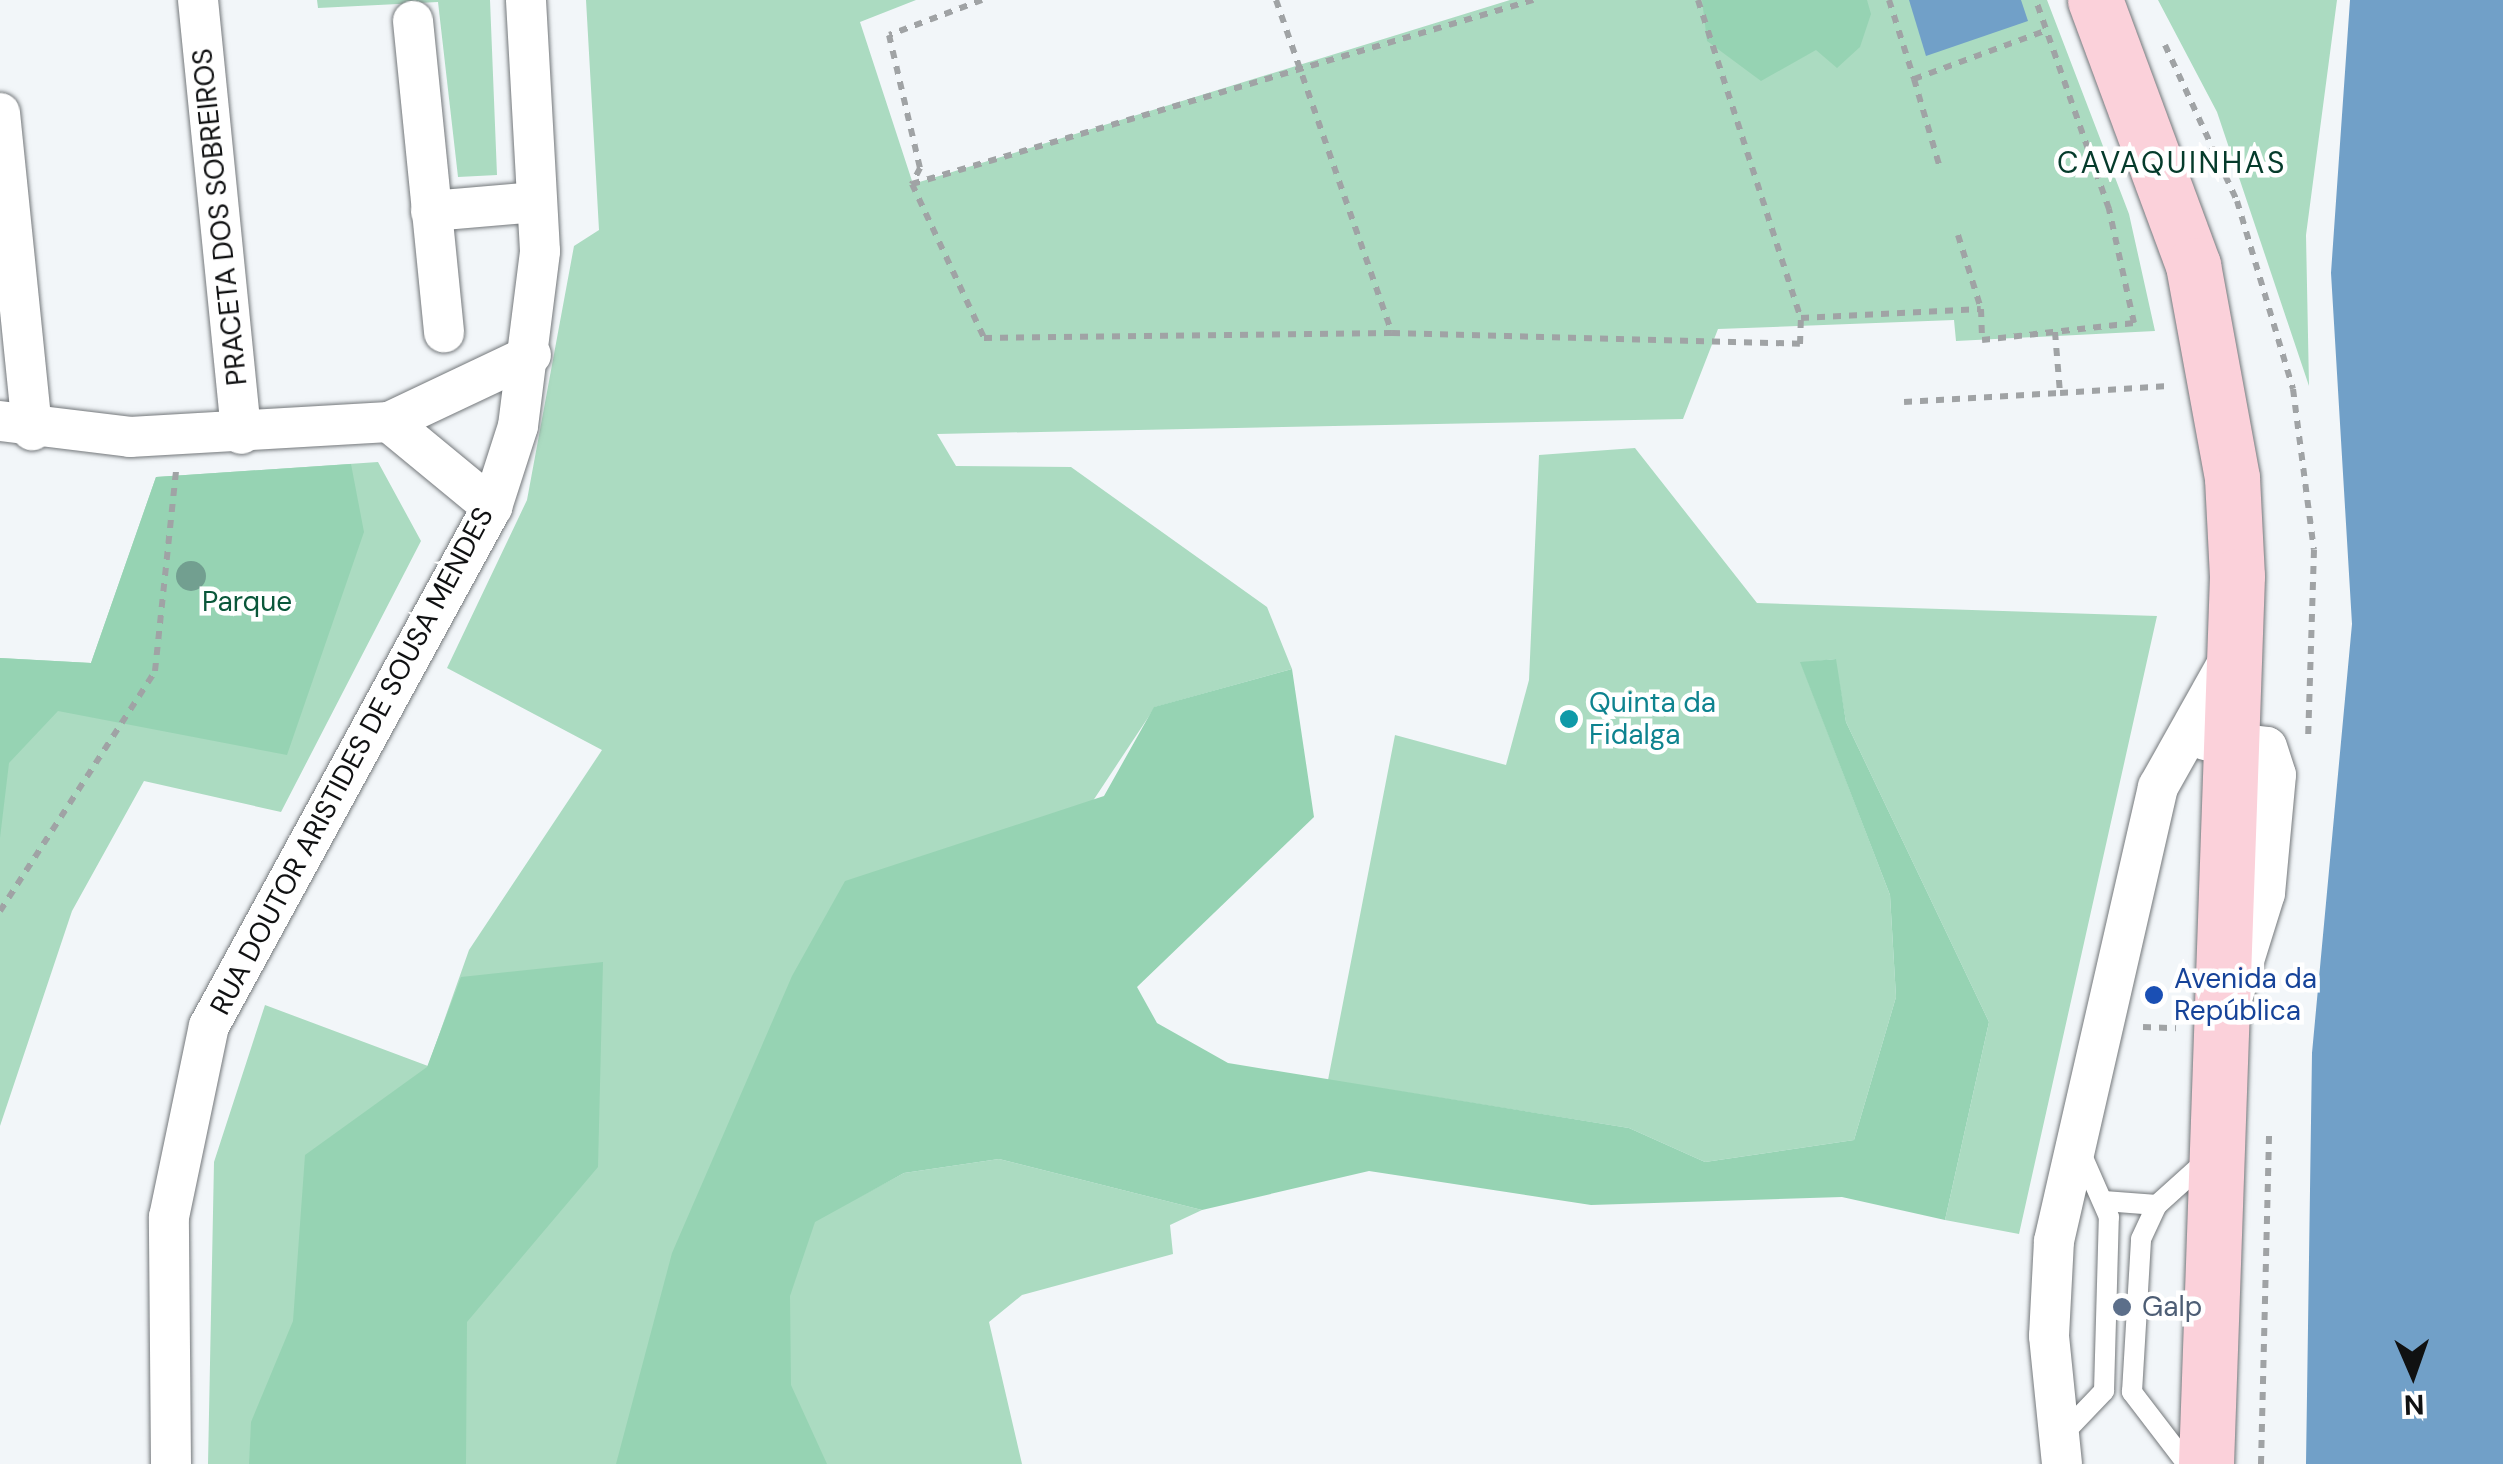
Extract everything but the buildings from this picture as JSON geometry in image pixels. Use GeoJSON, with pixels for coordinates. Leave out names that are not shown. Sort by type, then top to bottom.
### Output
{"type":"FeatureCollection","features":[{"type":"Feature","properties":{"kind":"main road"},"geometry":{"type":"LineString","coordinates":[[2095,0],[2172,198],[2218,380],[2236,528],[2206,1464]]}},
{"type":"Feature","properties":{"kind":"street","name":"PRACETA DOS SOBREIROS"},"geometry":{"type":"LineString","coordinates":[[198,0],[241,434]]}},
{"type":"Feature","properties":{"kind":"street","name":"RUA DOUTOR ARISTIDES DE SOUSA MENDES"},"geometry":{"type":"LineString","coordinates":[[171,1464],[169,1216],[210,1026],[492,507],[531,355],[538,202],[526,0]]}},
{"type":"Feature","properties":{"kind":"street"},"geometry":{"type":"LineString","coordinates":[[414,21],[444,332]]}},
{"type":"Feature","properties":{"kind":"street"},"geometry":{"type":"LineString","coordinates":[[0,113],[16,425],[241,434],[389,422],[531,355]]}},
{"type":"Feature","properties":{"kind":"street"},"geometry":{"type":"LineString","coordinates":[[431,211],[538,202]]}},
{"type":"Feature","properties":{"kind":"street"},"geometry":{"type":"LineString","coordinates":[[389,422],[492,507]]}},
{"type":"Feature","properties":{"kind":"street"},"geometry":{"type":"LineString","coordinates":[[2061,1450],[2049,1336],[2054,1241],[2158,787],[2235,650]]}},
{"type":"Feature","properties":{"kind":"street"},"geometry":{"type":"LineString","coordinates":[[2158,787],[2189,748],[2230,740]]}},
{"type":"Feature","properties":{"kind":"lane"},"geometry":{"type":"LineString","coordinates":[[2061,1450],[2104,1391],[2104,1202],[2076,1144]]}},
{"type":"Feature","properties":{"kind":"lane"},"geometry":{"type":"LineString","coordinates":[[2186,1464],[2132,1392],[2141,1239],[2157,1205],[2219,1151]]}},
{"type":"Feature","properties":{"kind":"lane"},"geometry":{"type":"LineString","coordinates":[[2104,1202],[2157,1205]]}},
{"type":"Feature","properties":{"kind":"lane"},"geometry":{"type":"LineString","coordinates":[[2104,1391],[2132,1392]]}},
{"type":"Feature","properties":{"kind":"path"},"geometry":{"type":"LineString","coordinates":[[912,184],[920,168],[889,35],[982,0]]}},
{"type":"Feature","properties":{"kind":"path"},"geometry":{"type":"LineString","coordinates":[[1276,0],[1392,332]]}},
{"type":"Feature","properties":{"kind":"path"},"geometry":{"type":"LineString","coordinates":[[912,184],[1533,0]]}},
{"type":"Feature","properties":{"kind":"path"},"geometry":{"type":"LineString","coordinates":[[912,184],[984,338],[1392,332],[1800,344],[1801,318],[1698,0]]}},
{"type":"Feature","properties":{"kind":"path"},"geometry":{"type":"LineString","coordinates":[[1888,0],[1940,168]]}},
{"type":"Feature","properties":{"kind":"path"},"geometry":{"type":"LineString","coordinates":[[1958,235],[1981,309],[1982,340],[2134,323],[2109,208],[2036,0]]}},
{"type":"Feature","properties":{"kind":"path"},"geometry":{"type":"LineString","coordinates":[[1914,79],[2047,30]]}},
{"type":"Feature","properties":{"kind":"path"},"geometry":{"type":"LineString","coordinates":[[1801,318],[1981,309]]}},
{"type":"Feature","properties":{"kind":"path"},"geometry":{"type":"LineString","coordinates":[[2055,332],[2060,393]]}},
{"type":"Feature","properties":{"kind":"path"},"geometry":{"type":"LineString","coordinates":[[1904,402],[2218,380]]}},
{"type":"Feature","properties":{"kind":"path"},"geometry":{"type":"LineString","coordinates":[[0,911],[155,670],[178,434]]}},
{"type":"Feature","properties":{"kind":"green space"},"geometry":{"type":"Polygon","coordinates":[[[317,0],[490,0],[497,175],[458,177],[438,2],[318,8],[317,0]]]}},
{"type":"Feature","properties":{"kind":"green space"},"geometry":{"type":"Polygon","coordinates":[[[586,0],[916,0],[860,22],[913,184],[1510,0],[2047,0],[2129,214],[2155,331],[1956,341],[1954,320],[1718,329],[1683,419],[937,434],[956,466],[1071,467],[1267,607],[1292,669],[1155,707],[816,1220],[904,1173],[999,1159],[1202,1210],[1170,1225],[1173,1254],[1022,1295],[989,1322],[1022,1464],[208,1464],[214,1162],[265,1005],[428,1066],[469,950],[602,750],[447,668],[527,500],[574,246],[599,230],[586,0]]]}},
{"type":"Feature","properties":{"kind":"green space"},"geometry":{"type":"Polygon","coordinates":[[[1702,0],[1867,0],[1871,14],[1860,47],[1837,68],[1816,50],[1761,81],[1707,41],[1702,0]]]}},
{"type":"Feature","properties":{"kind":"green space"},"geometry":{"type":"Polygon","coordinates":[[[2158,0],[2337,0],[2306,235],[2309,386],[2217,112],[2158,0]]]}},
{"type":"Feature","properties":{"kind":"green space"},"geometry":{"type":"Polygon","coordinates":[[[1635,448],[1757,603],[2157,616],[2019,1234],[1945,1220],[1989,1022],[1846,722],[1835,659],[1801,663],[1890,895],[1896,997],[1854,1140],[1705,1162],[1629,1128],[1328,1080],[1395,735],[1506,765],[1529,680],[1539,455],[1635,448]]]}},
{"type":"Feature","properties":{"kind":"green space","name":"Parque"},"geometry":{"type":"Polygon","coordinates":[[[378,462],[421,541],[281,812],[144,781],[72,911],[0,1126],[0,658],[91,663],[156,477],[378,462]]]}},
{"type":"Feature","properties":{"kind":"green space"},"geometry":{"type":"Polygon","coordinates":[[[351,464],[364,532],[287,755],[58,711],[9,763],[0,838],[0,658],[91,663],[156,477],[351,464]]]}},
{"type":"Feature","properties":{"kind":"green space"},"geometry":{"type":"Polygon","coordinates":[[[1836,659],[1846,722],[1989,1022],[1945,1220],[1842,1197],[1591,1205],[1369,1171],[1202,1210],[999,1159],[904,1173],[815,1222],[790,1296],[791,1385],[827,1464],[616,1464],[672,1253],[792,976],[845,881],[1104,796],[1154,707],[1292,669],[1314,817],[1137,987],[1157,1023],[1228,1063],[1629,1128],[1705,1162],[1854,1140],[1896,997],[1890,895],[1800,662],[1836,659]]]}},
{"type":"Feature","properties":{"kind":"green space"},"geometry":{"type":"Polygon","coordinates":[[[603,962],[598,1167],[467,1322],[466,1464],[249,1464],[251,1422],[293,1321],[305,1155],[427,1067],[461,977],[603,962]]]}},
{"type":"Feature","properties":{"kind":"water"},"geometry":{"type":"Polygon","coordinates":[[[1909,0],[2021,0],[2028,21],[1926,56],[1909,0]]]}},
{"type":"Feature","properties":{"kind":"water"},"geometry":{"type":"Polygon","coordinates":[[[2350,0],[2503,0],[2503,1464],[2306,1464],[2312,1053],[2352,624],[2331,273],[2350,0]]]}},
{"type":"Feature","properties":{"kind":"place","name":"Quinta da Fidalga"},"geometry":{"type":"Point","coordinates":[1569,719]}},
{"type":"Feature","properties":{"kind":"place","name":"Avenida da República"},"geometry":{"type":"Point","coordinates":[2154,995]}},
{"type":"Feature","properties":{"kind":"place","name":"Galp"},"geometry":{"type":"Point","coordinates":[2122,1307]}},
{"type":"Feature","properties":{"kind":"district","name":"CAVAQUINHAS"},"geometry":{"type":"Point","coordinates":[2172,163]}}]}
